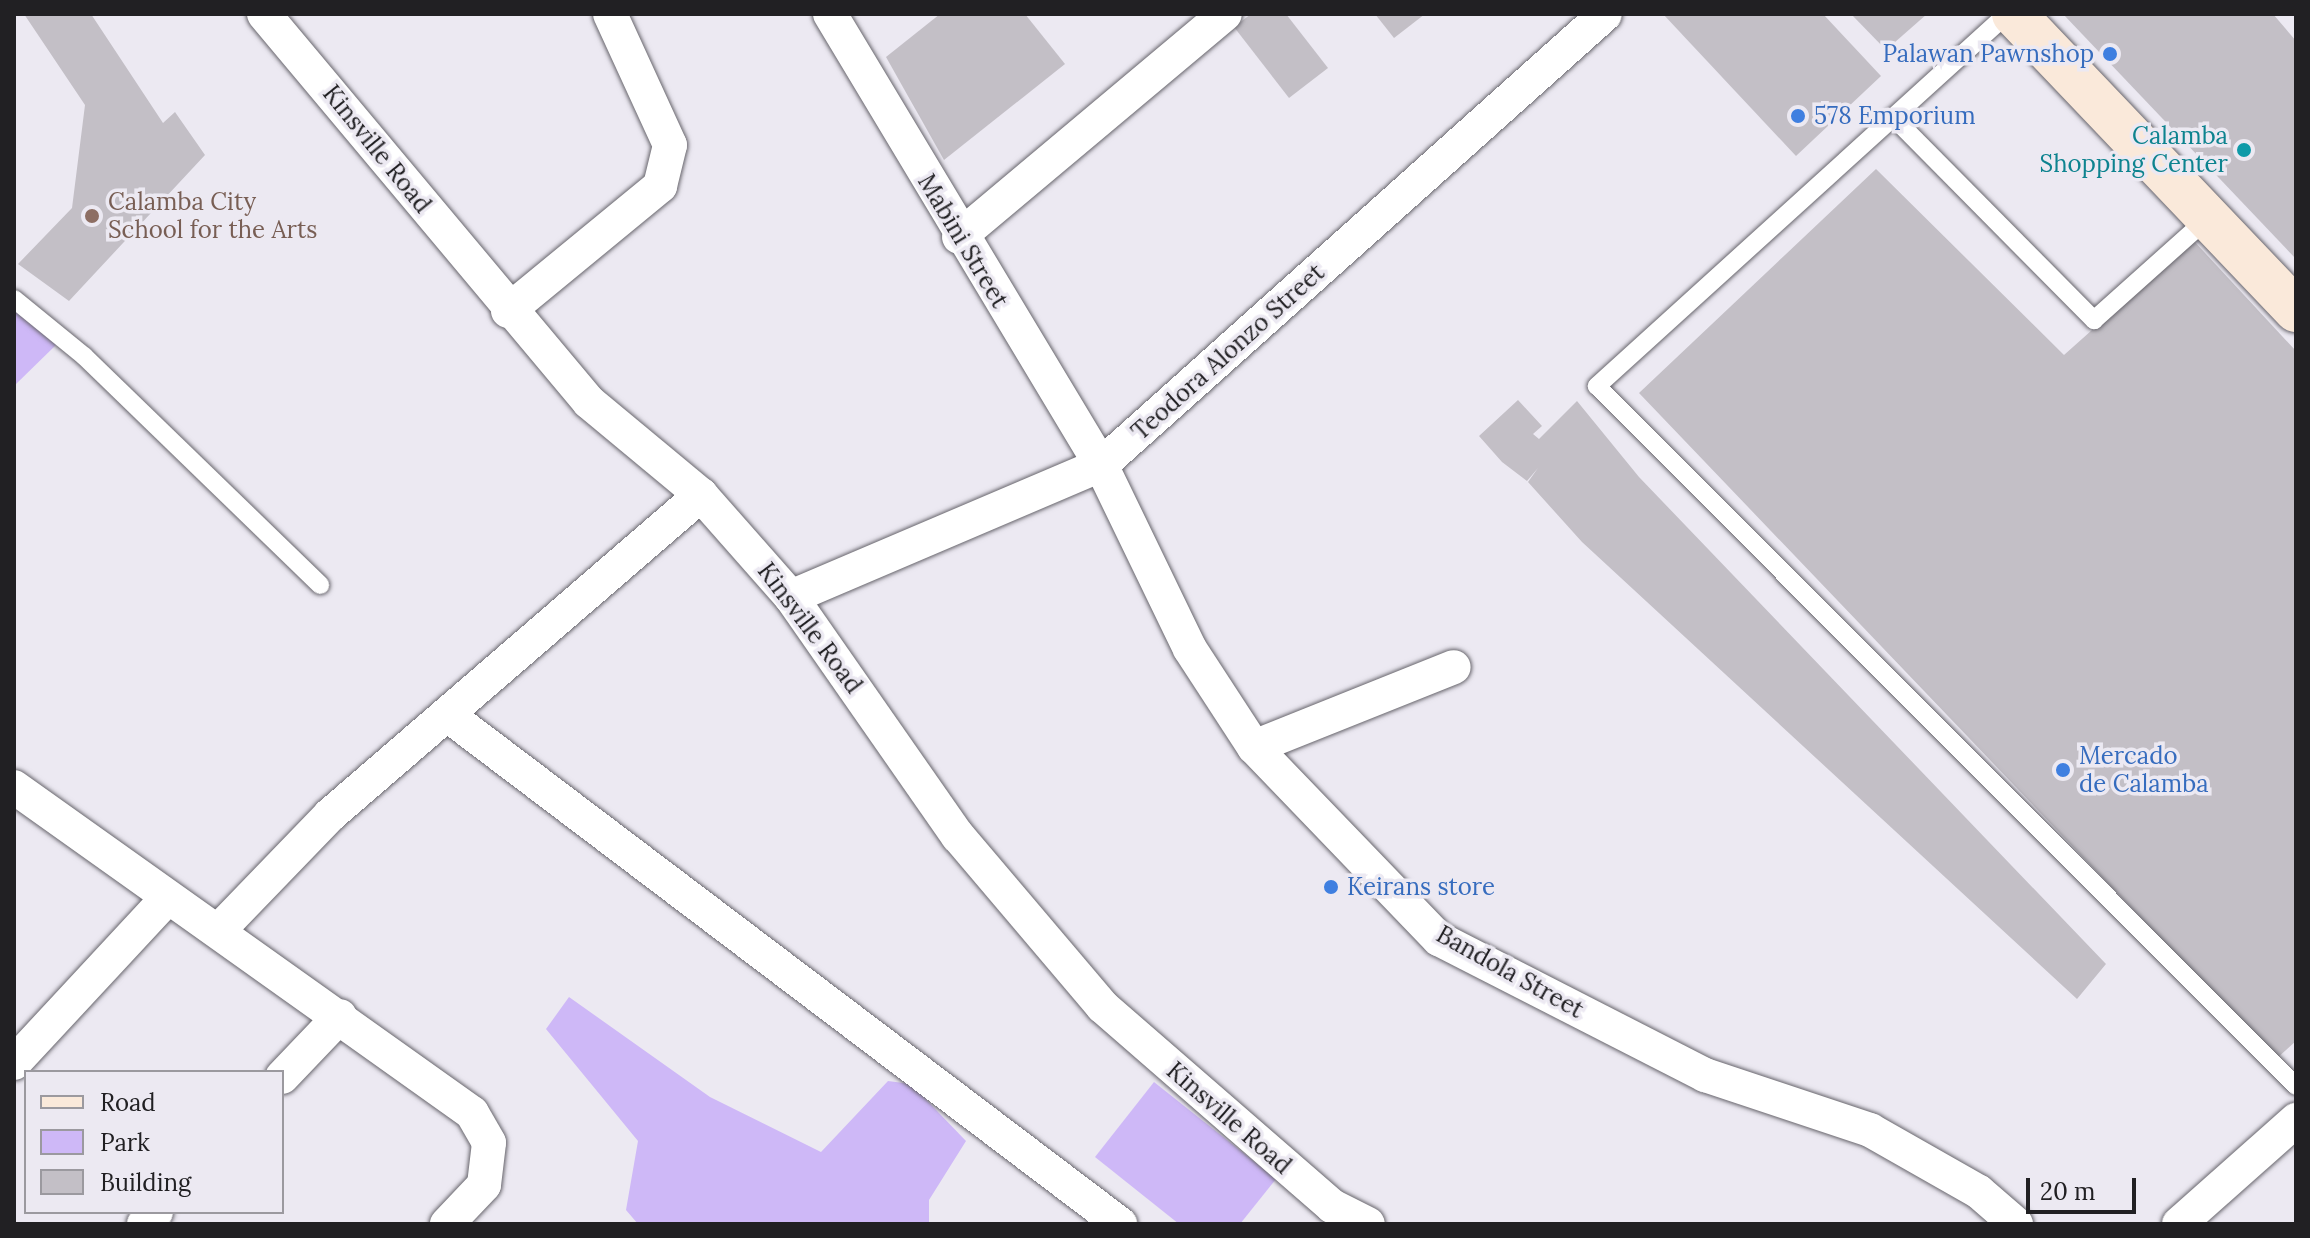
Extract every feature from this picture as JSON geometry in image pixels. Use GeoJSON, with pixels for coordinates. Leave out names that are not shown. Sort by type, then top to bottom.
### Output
{"type":"FeatureCollection","features":[{"type":"Feature","properties":{"kind":"street","name":"Kinsville Road"},"geometry":{"type":"LineString","coordinates":[[264,14],[508,311],[589,402],[701,495],[791,597],[958,836],[1102,1006],[1241,1131],[1332,1206],[1368,1224]]}},
{"type":"Feature","properties":{"kind":"street"},"geometry":{"type":"LineString","coordinates":[[508,311],[660,186],[670,145],[610,14]]}},
{"type":"Feature","properties":{"kind":"street","name":"Mabini Street"},"geometry":{"type":"LineString","coordinates":[[830,14],[959,237],[1101,465]]}},
{"type":"Feature","properties":{"kind":"street"},"geometry":{"type":"LineString","coordinates":[[959,237],[1225,14]]}},
{"type":"Feature","properties":{"kind":"street","name":"Teodora Alonzo Street"},"geometry":{"type":"LineString","coordinates":[[791,597],[1101,465],[1605,14]]}},
{"type":"Feature","properties":{"kind":"street"},"geometry":{"type":"LineString","coordinates":[[2014,14],[2296,310]]}},
{"type":"Feature","properties":{"kind":"street","name":"Bandola Street"},"geometry":{"type":"LineString","coordinates":[[1101,465],[1190,649],[1254,747],[1439,939],[1705,1075],[1870,1130],[1979,1192],[2016,1224]]}},
{"type":"Feature","properties":{"kind":"street"},"geometry":{"type":"LineString","coordinates":[[221,928],[330,815],[449,716],[701,495]]}},
{"type":"Feature","properties":{"kind":"street"},"geometry":{"type":"LineString","coordinates":[[1254,747],[1454,667]]}},
{"type":"Feature","properties":{"kind":"street"},"geometry":{"type":"LineString","coordinates":[[449,716],[1120,1224]]}},
{"type":"Feature","properties":{"kind":"street"},"geometry":{"type":"LineString","coordinates":[[14,787],[168,897],[221,928],[472,1113],[489,1143],[484,1185],[447,1224]]}},
{"type":"Feature","properties":{"kind":"street"},"geometry":{"type":"LineString","coordinates":[[14,1063],[168,897]]}},
{"type":"Feature","properties":{"kind":"street"},"geometry":{"type":"LineString","coordinates":[[284,1075],[340,1016]]}},
{"type":"Feature","properties":{"kind":"street"},"geometry":{"type":"LineString","coordinates":[[2179,1224],[2296,1120]]}},
{"type":"Feature","properties":{"kind":"lane"},"geometry":{"type":"LineString","coordinates":[[2007,14],[1597,386],[2296,1086]]}},
{"type":"Feature","properties":{"kind":"lane"},"geometry":{"type":"LineString","coordinates":[[1893,117],[2094,320],[2208,218]]}},
{"type":"Feature","properties":{"kind":"lane"},"geometry":{"type":"LineString","coordinates":[[14,299],[84,356],[320,585]]}},
{"type":"Feature","properties":{"kind":"green space"},"geometry":{"type":"Polygon","coordinates":[[[14,309],[58,343],[14,386],[14,309]]]}},
{"type":"Feature","properties":{"kind":"green space"},"geometry":{"type":"Polygon","coordinates":[[[569,997],[710,1097],[821,1152],[888,1081],[911,1084],[966,1141],[929,1200],[929,1224],[638,1224],[626,1210],[638,1141],[546,1029],[569,997]]]}},
{"type":"Feature","properties":{"kind":"green space"},"geometry":{"type":"Polygon","coordinates":[[[1154,1082],[1276,1179],[1240,1224],[1179,1224],[1095,1157],[1154,1082]]]}},
{"type":"Feature","properties":{"kind":"building"},"geometry":{"type":"Polygon","coordinates":[[[24,14],[91,14],[163,123],[175,112],[205,155],[69,301],[18,264],[72,208],[85,105],[24,14]]]}},
{"type":"Feature","properties":{"kind":"building"},"geometry":{"type":"Polygon","coordinates":[[[940,14],[1025,14],[1065,64],[944,160],[886,57],[940,14]]]}},
{"type":"Feature","properties":{"kind":"building"},"geometry":{"type":"Polygon","coordinates":[[[1251,14],[1286,14],[1328,68],[1289,98],[1234,27],[1251,14]]]}},
{"type":"Feature","properties":{"kind":"building"},"geometry":{"type":"Polygon","coordinates":[[[1375,14],[1425,14],[1394,38],[1375,14]]]}},
{"type":"Feature","properties":{"kind":"building","name":"578 Emporium"},"geometry":{"type":"Polygon","coordinates":[[[1663,14],[1823,14],[1881,76],[1796,156],[1663,14]]]}},
{"type":"Feature","properties":{"kind":"building"},"geometry":{"type":"Polygon","coordinates":[[[1851,14],[1927,14],[1886,50],[1851,14]]]}},
{"type":"Feature","properties":{"kind":"building","name":"Calamba Shopping Center"},"geometry":{"type":"Polygon","coordinates":[[[2063,14],[2273,14],[2296,41],[2296,259],[2063,14]]]}},
{"type":"Feature","properties":{"kind":"building"},"geometry":{"type":"Polygon","coordinates":[[[1876,169],[2064,355],[2193,240],[2296,351],[2296,1041],[2276,1059],[1639,393],[1876,169]]]}},
{"type":"Feature","properties":{"kind":"building"},"geometry":{"type":"Polygon","coordinates":[[[1518,400],[1542,426],[1533,434],[1539,439],[1577,401],[1639,477],[2106,964],[2077,999],[1582,542],[1528,482],[1538,468],[1527,481],[1502,462],[1479,436],[1518,400]]]}},
{"type":"Feature","properties":{"kind":"place","name":"Palawan Pawnshop"},"geometry":{"type":"Point","coordinates":[2110,54]}},
{"type":"Feature","properties":{"kind":"place","name":"578 Emporium"},"geometry":{"type":"Point","coordinates":[1798,116]}},
{"type":"Feature","properties":{"kind":"place","name":"Calamba Shopping Center"},"geometry":{"type":"Point","coordinates":[2244,150]}},
{"type":"Feature","properties":{"kind":"place","name":"Calamba City School for the Arts"},"geometry":{"type":"Point","coordinates":[92,216]}},
{"type":"Feature","properties":{"kind":"place","name":"Mercado de Calamba"},"geometry":{"type":"Point","coordinates":[2063,770]}},
{"type":"Feature","properties":{"kind":"place","name":"Keirans store"},"geometry":{"type":"Point","coordinates":[1331,887]}}]}
